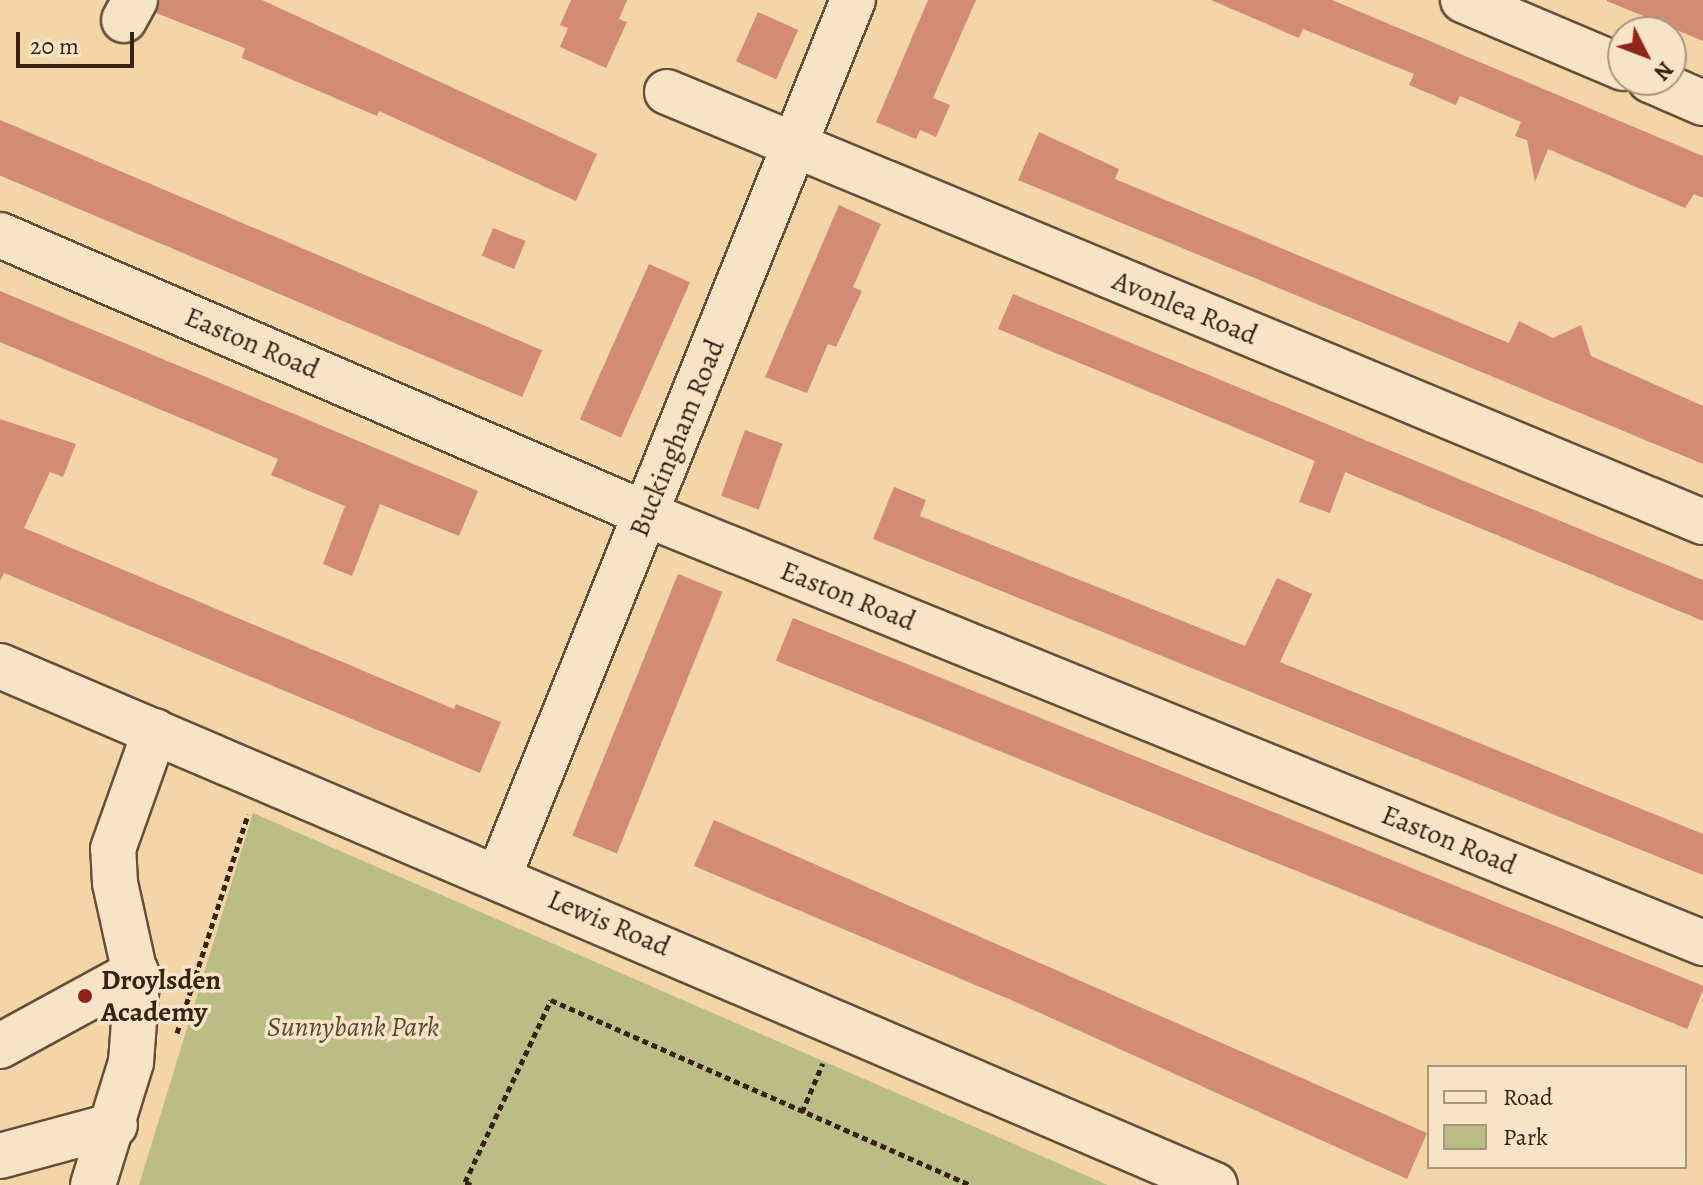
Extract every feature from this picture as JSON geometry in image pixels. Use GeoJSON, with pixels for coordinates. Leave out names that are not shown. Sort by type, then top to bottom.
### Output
{"type":"FeatureCollection","features":[{"type":"Feature","properties":{"kind":"street","name":"Buckingham Road"},"geometry":{"type":"LineString","coordinates":[[499,876],[648,515],[792,145],[853,0]]}},
{"type":"Feature","properties":{"kind":"street"},"geometry":{"type":"LineString","coordinates":[[1463,0],[1607,61]]}},
{"type":"Feature","properties":{"kind":"street","name":"Avonlea Road"},"geometry":{"type":"LineString","coordinates":[[667,92],[1703,522]]}},
{"type":"Feature","properties":{"kind":"street","name":"Easton Road"},"geometry":{"type":"LineString","coordinates":[[0,235],[648,515],[1703,943]]}},
{"type":"Feature","properties":{"kind":"street","name":"Lewis Road"},"geometry":{"type":"LineString","coordinates":[[0,666],[499,876],[1215,1185]]}},
{"type":"Feature","properties":{"kind":"street"},"geometry":{"type":"LineString","coordinates":[[93,1185],[115,1125],[131,1062],[136,972],[115,883],[113,849],[155,731]]}},
{"type":"Feature","properties":{"kind":"street"},"geometry":{"type":"LineString","coordinates":[[0,1046],[136,972]]}},
{"type":"Feature","properties":{"kind":"street"},"geometry":{"type":"LineString","coordinates":[[0,1156],[115,1125]]}},
{"type":"Feature","properties":{"kind":"path"},"geometry":{"type":"LineString","coordinates":[[176,1037],[261,775]]}},
{"type":"Feature","properties":{"kind":"path"},"geometry":{"type":"LineString","coordinates":[[471,1185],[465,1182],[551,1000],[970,1185]]}},
{"type":"Feature","properties":{"kind":"path"},"geometry":{"type":"LineString","coordinates":[[802,1112],[840,1022]]}},
{"type":"Feature","properties":{"kind":"green space","name":"Sunnybank Park"},"geometry":{"type":"Polygon","coordinates":[[[253,813],[1108,1185],[139,1185],[253,813]]]}},
{"type":"Feature","properties":{"kind":"building"},"geometry":{"type":"Polygon","coordinates":[[[160,0],[262,0],[597,154],[576,201],[379,111],[377,116],[242,58],[245,48],[156,13],[160,0]]]}},
{"type":"Feature","properties":{"kind":"building"},"geometry":{"type":"Polygon","coordinates":[[[571,0],[627,0],[619,19],[627,22],[606,68],[560,47],[568,28],[560,25],[571,0]]]}},
{"type":"Feature","properties":{"kind":"building"},"geometry":{"type":"Polygon","coordinates":[[[928,0],[976,0],[933,98],[950,105],[936,137],[920,130],[916,139],[876,122],[928,0]]]}},
{"type":"Feature","properties":{"kind":"building"},"geometry":{"type":"Polygon","coordinates":[[[1211,0],[1332,0],[1703,156],[1703,198],[1694,194],[1685,208],[1548,149],[1535,182],[1527,140],[1515,136],[1521,122],[1460,96],[1456,105],[1409,85],[1414,74],[1303,29],[1299,38],[1211,0]]]}},
{"type":"Feature","properties":{"kind":"building"},"geometry":{"type":"Polygon","coordinates":[[[1703,0],[1703,41],[1687,34],[1687,16],[1643,16],[1607,1],[1703,0]]]}},
{"type":"Feature","properties":{"kind":"building"},"geometry":{"type":"Polygon","coordinates":[[[758,12],[798,30],[776,79],[736,61],[758,12]]]}},
{"type":"Feature","properties":{"kind":"building"},"geometry":{"type":"Polygon","coordinates":[[[0,120],[542,350],[522,397],[0,175],[0,120]]]}},
{"type":"Feature","properties":{"kind":"building"},"geometry":{"type":"Polygon","coordinates":[[[1039,132],[1119,169],[1115,179],[1509,343],[1519,321],[1553,338],[1581,325],[1591,356],[1703,406],[1703,464],[1018,180],[1039,132]]]}},
{"type":"Feature","properties":{"kind":"building"},"geometry":{"type":"Polygon","coordinates":[[[839,205],[881,224],[853,287],[862,291],[836,347],[828,344],[807,393],[765,377],[839,205]]]}},
{"type":"Feature","properties":{"kind":"building"},"geometry":{"type":"Polygon","coordinates":[[[493,228],[525,241],[514,269],[482,256],[493,228]]]}},
{"type":"Feature","properties":{"kind":"building"},"geometry":{"type":"Polygon","coordinates":[[[649,264],[690,282],[621,438],[580,419],[649,264]]]}},
{"type":"Feature","properties":{"kind":"building"},"geometry":{"type":"Polygon","coordinates":[[[0,291],[478,491],[459,536],[380,504],[352,576],[323,564],[345,506],[271,475],[278,459],[0,342],[0,291]]]}},
{"type":"Feature","properties":{"kind":"building"},"geometry":{"type":"Polygon","coordinates":[[[1013,294],[1703,580],[1703,621],[1345,472],[1330,513],[1299,502],[1315,461],[998,329],[1013,294]]]}},
{"type":"Feature","properties":{"kind":"building"},"geometry":{"type":"Polygon","coordinates":[[[0,419],[76,444],[63,477],[50,472],[24,528],[454,709],[456,704],[501,722],[480,773],[4,573],[0,581],[0,419]]]}},
{"type":"Feature","properties":{"kind":"building"},"geometry":{"type":"Polygon","coordinates":[[[745,430],[783,444],[759,509],[721,496],[745,430]]]}},
{"type":"Feature","properties":{"kind":"building"},"geometry":{"type":"Polygon","coordinates":[[[894,487],[926,500],[920,516],[1245,646],[1277,578],[1312,594],[1280,662],[1703,834],[1703,875],[873,539],[894,487]]]}},
{"type":"Feature","properties":{"kind":"building"},"geometry":{"type":"Polygon","coordinates":[[[678,574],[723,592],[617,853],[572,835],[678,574]]]}},
{"type":"Feature","properties":{"kind":"building"},"geometry":{"type":"Polygon","coordinates":[[[793,618],[1703,986],[1687,1029],[776,661],[793,618]]]}},
{"type":"Feature","properties":{"kind":"building"},"geometry":{"type":"Polygon","coordinates":[[[714,820],[1427,1133],[1407,1179],[1018,1003],[694,866],[714,820]]]}},
{"type":"Feature","properties":{"kind":"place","name":"Droylsden Academy"},"geometry":{"type":"Point","coordinates":[85,996]}}]}
